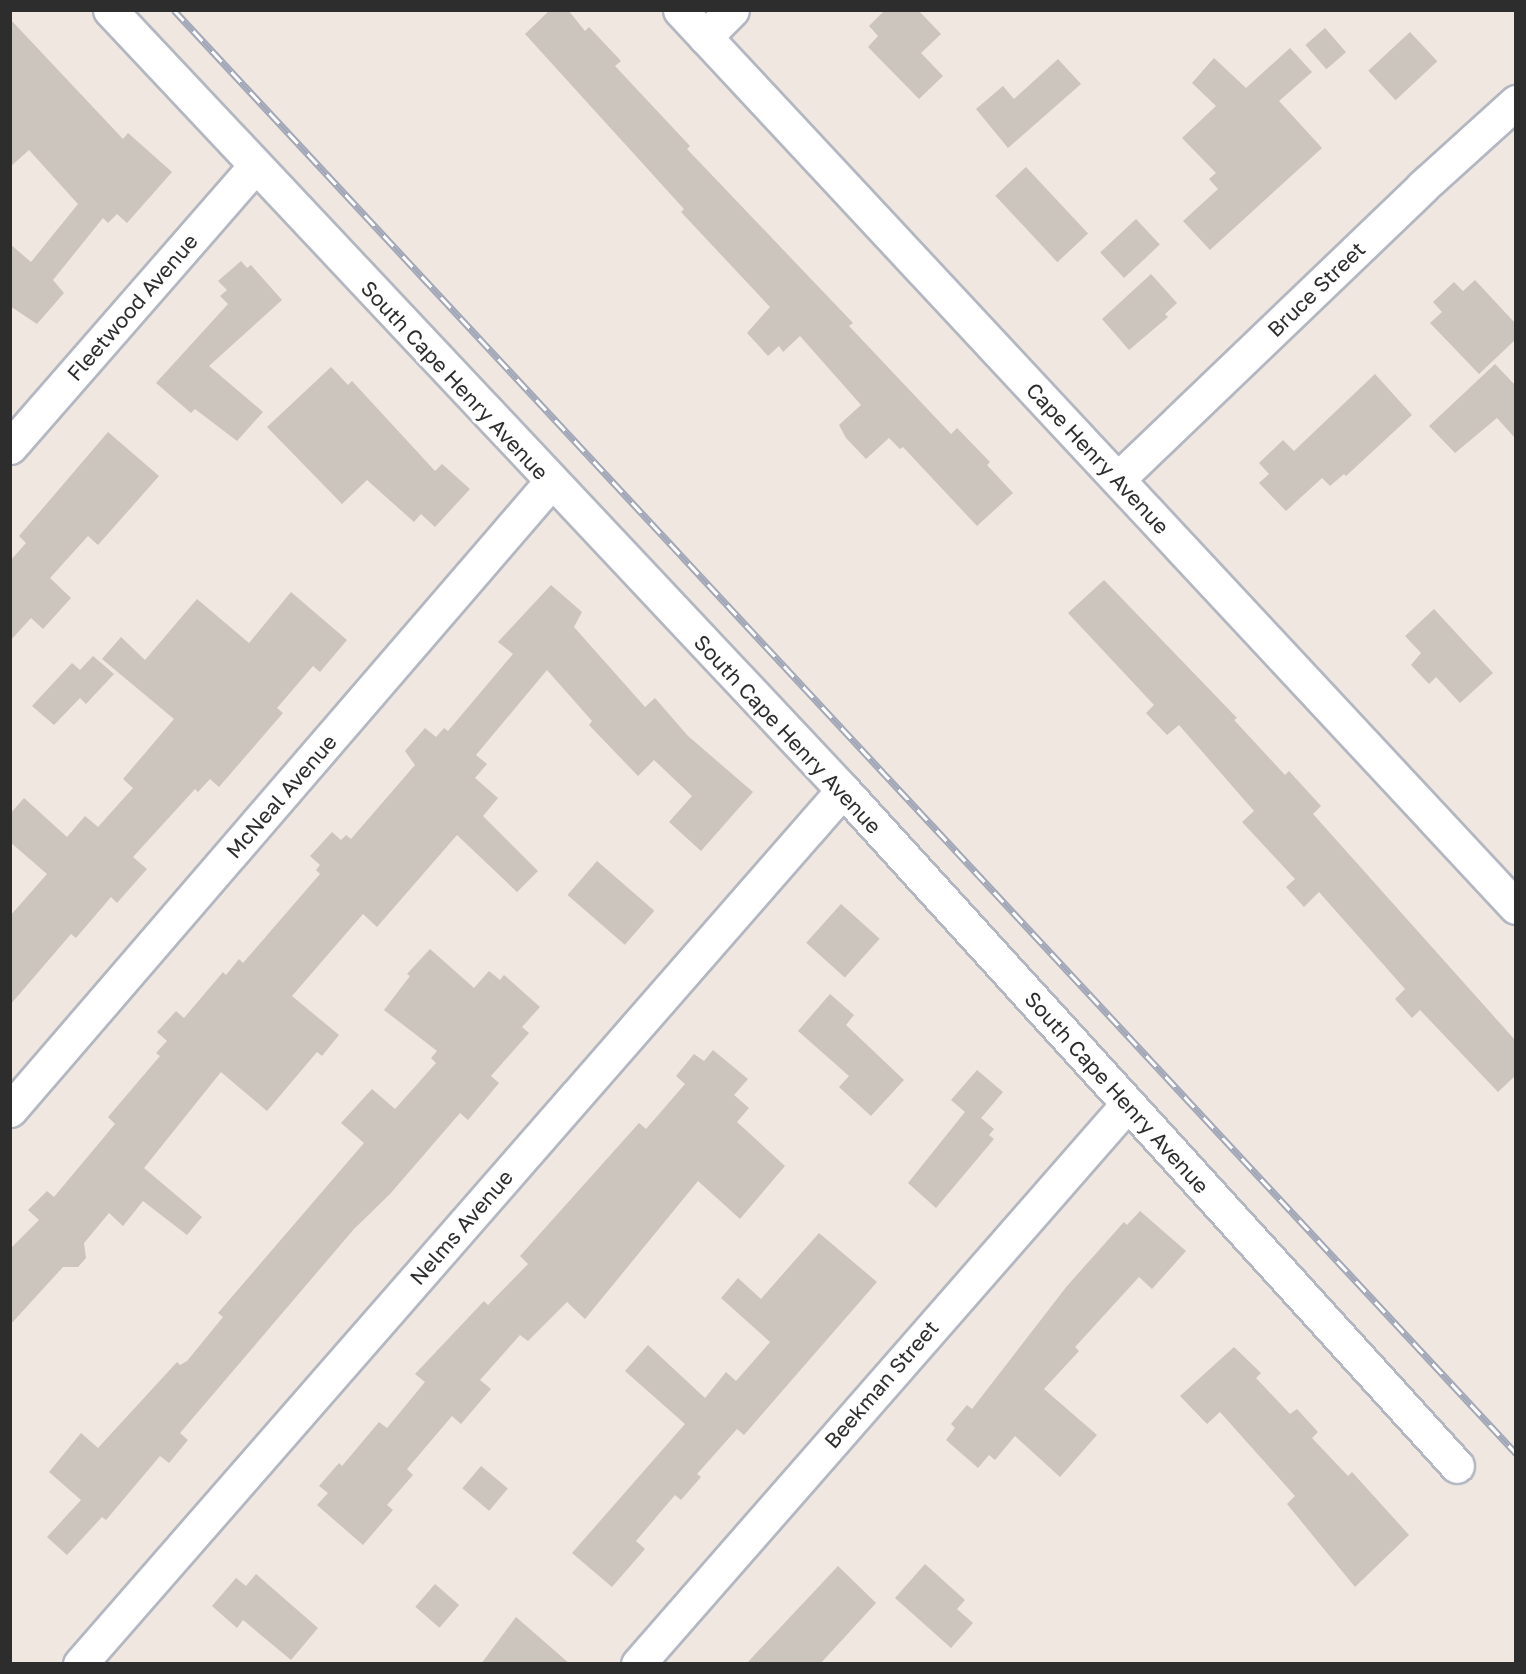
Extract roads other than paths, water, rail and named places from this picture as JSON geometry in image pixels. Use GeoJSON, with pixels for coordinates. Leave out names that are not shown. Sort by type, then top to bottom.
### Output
{"type":"FeatureCollection","features":[{"type":"Feature","properties":{"kind":"street","name":"South Cape Henry Avenue"},"geometry":{"type":"LineString","coordinates":[[110,10],[551,482],[843,790],[1049,1015],[1126,1106],[1457,1466]]}},
{"type":"Feature","properties":{"kind":"street","name":"Cape Henry Avenue"},"geometry":{"type":"LineString","coordinates":[[680,10],[1515,907]]}},
{"type":"Feature","properties":{"kind":"street"},"geometry":{"type":"LineString","coordinates":[[705,37],[732,10]]}},
{"type":"Feature","properties":{"kind":"street","name":"Bruce Street"},"geometry":{"type":"LineString","coordinates":[[1118,479],[1422,187],[1515,102]]}},
{"type":"Feature","properties":{"kind":"street","name":"Fleetwood Avenue"},"geometry":{"type":"LineString","coordinates":[[10,447],[255,167]]}},
{"type":"Feature","properties":{"kind":"street","name":"McNeal Avenue"},"geometry":{"type":"LineString","coordinates":[[10,1110],[551,482]]}},
{"type":"Feature","properties":{"kind":"street","name":"Nelms Avenue"},"geometry":{"type":"LineString","coordinates":[[80,1664],[843,790]]}},
{"type":"Feature","properties":{"kind":"street","name":"Beekman Street"},"geometry":{"type":"LineString","coordinates":[[638,1664],[1126,1106]]}},
{"type":"Feature","properties":{"kind":"railway"},"geometry":{"type":"LineString","coordinates":[[174,10],[1516,1453]]}}]}
